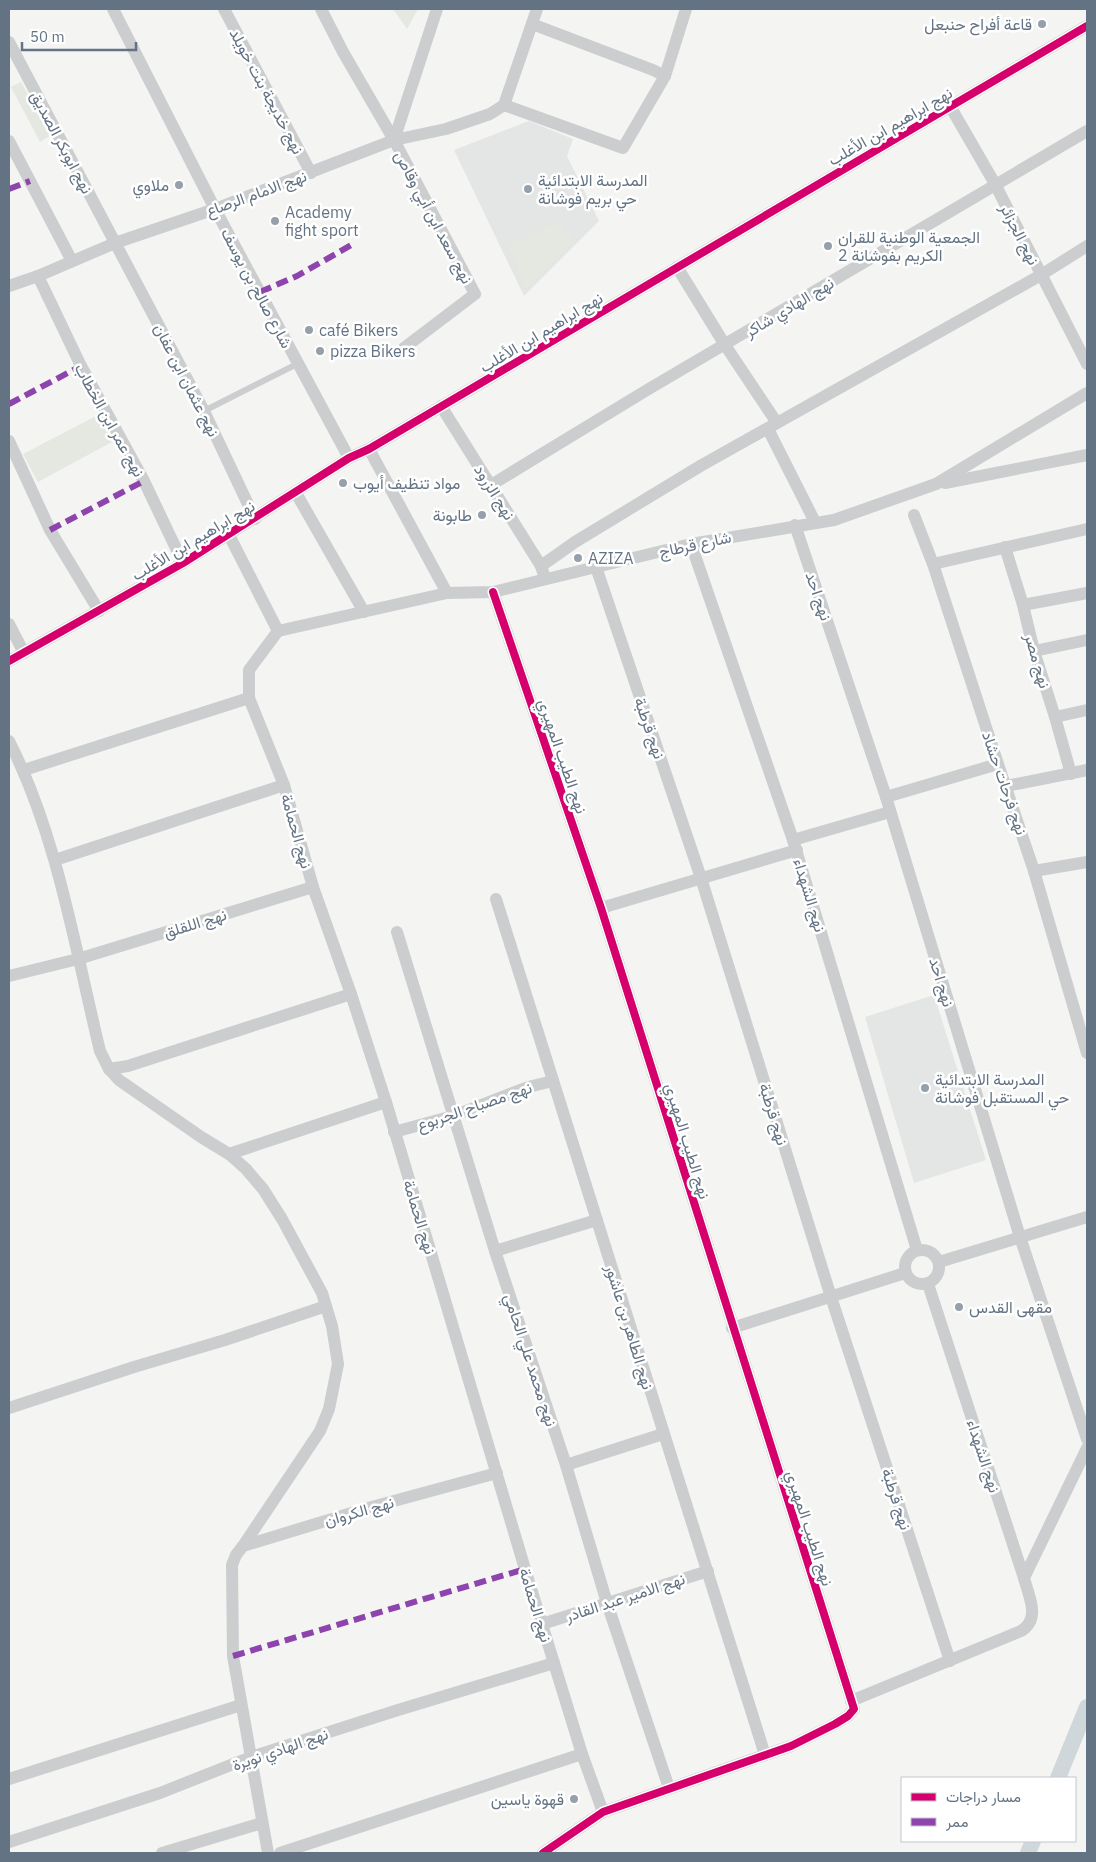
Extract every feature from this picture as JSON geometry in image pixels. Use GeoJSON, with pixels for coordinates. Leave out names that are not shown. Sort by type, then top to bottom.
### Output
{"type":"FeatureCollection","features":[{"type":"Feature","properties":{"kind":"street","name":"شارع صالح بن يوسف"},"geometry":{"type":"LineString","coordinates":[[113,9],[215,209],[349,458]]}},
{"type":"Feature","properties":{"kind":"street","name":"نهج خديجة بنت خويلد"},"geometry":{"type":"LineString","coordinates":[[224,9],[311,173]]}},
{"type":"Feature","properties":{"kind":"street"},"geometry":{"type":"LineString","coordinates":[[321,9],[343,52],[394,140]]}},
{"type":"Feature","properties":{"kind":"street"},"geometry":{"type":"LineString","coordinates":[[394,140],[437,9]]}},
{"type":"Feature","properties":{"kind":"street"},"geometry":{"type":"LineString","coordinates":[[537,9],[504,105],[623,148],[665,76],[686,9]]}},
{"type":"Feature","properties":{"kind":"street"},"geometry":{"type":"LineString","coordinates":[[532,24],[665,76]]}},
{"type":"Feature","properties":{"kind":"street","name":"نهج ابراهيم ابن الأغلب"},"geometry":{"type":"LineString","coordinates":[[9,661],[184,563],[349,458],[370,449],[1087,26]]}},
{"type":"Feature","properties":{"kind":"street","name":"نهج ابوبكر الصديق"},"geometry":{"type":"LineString","coordinates":[[9,42],[115,243]]}},
{"type":"Feature","properties":{"kind":"street","name":"نهج الامام الرصاع"},"geometry":{"type":"LineString","coordinates":[[9,286],[38,276],[115,243],[215,209],[394,140],[446,129],[490,114],[504,105]]}},
{"type":"Feature","properties":{"kind":"street","name":"نهج الجزائر"},"geometry":{"type":"LineString","coordinates":[[950,106],[995,184],[1087,364]]}},
{"type":"Feature","properties":{"kind":"street","name":"نهج الهادي شاكر"},"geometry":{"type":"LineString","coordinates":[[491,485],[1087,130]]}},
{"type":"Feature","properties":{"kind":"street","name":"نهج سعد ابن أبي وقاص"},"geometry":{"type":"LineString","coordinates":[[394,140],[475,294],[404,348]]}},
{"type":"Feature","properties":{"kind":"street"},"geometry":{"type":"LineString","coordinates":[[9,141],[72,261]]}},
{"type":"Feature","properties":{"kind":"street","name":"نهج عثمان ابن عفان"},"geometry":{"type":"LineString","coordinates":[[115,243],[204,411],[255,519]]}},
{"type":"Feature","properties":{"kind":"street"},"geometry":{"type":"LineString","coordinates":[[541,566],[575,542],[702,465],[1041,275],[1087,246]]}},
{"type":"Feature","properties":{"kind":"street"},"geometry":{"type":"LineString","coordinates":[[676,267],[725,345],[772,426],[814,522]]}},
{"type":"Feature","properties":{"kind":"street","name":"نهج عمر ابن الخطاب"},"geometry":{"type":"LineString","coordinates":[[38,276],[80,366],[144,481],[184,563]]}},
{"type":"Feature","properties":{"kind":"street","name":"شارع قرطاج"},"geometry":{"type":"LineString","coordinates":[[278,631],[447,593],[493,592],[691,544],[795,525],[834,520],[936,484],[1087,393]]}},
{"type":"Feature","properties":{"kind":"street","name":"نهج الزرود"},"geometry":{"type":"LineString","coordinates":[[441,406],[541,566],[544,579]]}},
{"type":"Feature","properties":{"kind":"street"},"geometry":{"type":"LineString","coordinates":[[9,441],[50,530],[99,612]]}},
{"type":"Feature","properties":{"kind":"street"},"geometry":{"type":"LineString","coordinates":[[370,449],[447,593]]}},
{"type":"Feature","properties":{"kind":"street"},"geometry":{"type":"LineString","coordinates":[[936,484],[1087,455]]}},
{"type":"Feature","properties":{"kind":"street"},"geometry":{"type":"LineString","coordinates":[[296,493],[364,612]]}},
{"type":"Feature","properties":{"kind":"street","name":"نهج فرحات حشاد"},"geometry":{"type":"LineString","coordinates":[[914,515],[934,564],[1082,1017],[1087,1053]]}},
{"type":"Feature","properties":{"kind":"street","name":"نهج احد"},"geometry":{"type":"LineString","coordinates":[[795,525],[886,797],[1020,1237],[1087,1438]]}},
{"type":"Feature","properties":{"kind":"street"},"geometry":{"type":"LineString","coordinates":[[934,564],[1087,528]]}},
{"type":"Feature","properties":{"kind":"street"},"geometry":{"type":"LineString","coordinates":[[229,535],[278,631]]}},
{"type":"Feature","properties":{"kind":"street","name":"نهج الشهداء"},"geometry":{"type":"LineString","coordinates":[[691,544],[795,845],[917,1250]]}},
{"type":"Feature","properties":{"kind":"street","name":"نهج مصر"},"geometry":{"type":"LineString","coordinates":[[1005,547],[1071,774]]}},
{"type":"Feature","properties":{"kind":"street","name":"نهج قرطبة"},"geometry":{"type":"LineString","coordinates":[[596,567],[701,878],[831,1298],[950,1661]]}},
{"type":"Feature","properties":{"kind":"street","name":"نهج الطيب المهيري"},"geometry":{"type":"LineString","coordinates":[[493,592],[601,908],[851,1701]]}},
{"type":"Feature","properties":{"kind":"street"},"geometry":{"type":"LineString","coordinates":[[1023,605],[1087,593]]}},
{"type":"Feature","properties":{"kind":"street"},"geometry":{"type":"LineString","coordinates":[[9,624],[24,653]]}},
{"type":"Feature","properties":{"kind":"street","name":"نهج الحمامة"},"geometry":{"type":"LineString","coordinates":[[278,631],[249,670],[249,698],[284,785],[313,887],[351,994],[386,1102],[542,1624],[582,1754],[603,1812]]}},
{"type":"Feature","properties":{"kind":"street"},"geometry":{"type":"LineString","coordinates":[[1034,651],[1087,640]]}},
{"type":"Feature","properties":{"kind":"street"},"geometry":{"type":"LineString","coordinates":[[24,770],[249,698]]}},
{"type":"Feature","properties":{"kind":"street"},"geometry":{"type":"LineString","coordinates":[[1055,717],[1087,710]]}},
{"type":"Feature","properties":{"kind":"street"},"geometry":{"type":"LineString","coordinates":[[9,741],[24,770],[55,860],[100,1050],[109,1069],[119,1080],[201,1137],[229,1154],[246,1169],[263,1189],[282,1219],[322,1292],[332,1326],[338,1364],[329,1409],[320,1431],[236,1555],[232,1565],[233,1656],[268,1853]]}},
{"type":"Feature","properties":{"kind":"street"},"geometry":{"type":"LineString","coordinates":[[886,797],[998,764]]}},
{"type":"Feature","properties":{"kind":"street"},"geometry":{"type":"LineString","coordinates":[[1006,786],[1087,770]]}},
{"type":"Feature","properties":{"kind":"street"},"geometry":{"type":"LineString","coordinates":[[55,860],[284,785]]}},
{"type":"Feature","properties":{"kind":"street"},"geometry":{"type":"LineString","coordinates":[[601,908],[701,878],[890,812]]}},
{"type":"Feature","properties":{"kind":"street"},"geometry":{"type":"LineString","coordinates":[[1034,872],[1087,862]]}},
{"type":"Feature","properties":{"kind":"street","name":"نهج اللقلق"},"geometry":{"type":"LineString","coordinates":[[9,976],[78,959],[313,887]]}},
{"type":"Feature","properties":{"kind":"street","name":"نهج الطاهر بن عاشور"},"geometry":{"type":"LineString","coordinates":[[496,899],[765,1755]]}},
{"type":"Feature","properties":{"kind":"street","name":"نهج محمد علي الحامي"},"geometry":{"type":"LineString","coordinates":[[397,932],[496,1251],[566,1465],[607,1603],[669,1788]]}},
{"type":"Feature","properties":{"kind":"street"},"geometry":{"type":"LineString","coordinates":[[109,1069],[128,1066],[351,994]]}},
{"type":"Feature","properties":{"kind":"street","name":"نهج مصباح الجربوع"},"geometry":{"type":"LineString","coordinates":[[394,1132],[454,1116],[528,1086],[553,1080]]}},
{"type":"Feature","properties":{"kind":"street"},"geometry":{"type":"LineString","coordinates":[[229,1154],[386,1102]]}},
{"type":"Feature","properties":{"kind":"street"},"geometry":{"type":"LineString","coordinates":[[939,1262],[1087,1217]]}},
{"type":"Feature","properties":{"kind":"street"},"geometry":{"type":"LineString","coordinates":[[496,1251],[597,1220]]}},
{"type":"Feature","properties":{"kind":"street"},"geometry":{"type":"LineString","coordinates":[[917,1250],[930,1252],[939,1262],[938,1276],[928,1284],[920,1285],[914,1283],[905,1273],[906,1259],[917,1250]]}},
{"type":"Feature","properties":{"kind":"street"},"geometry":{"type":"LineString","coordinates":[[732,1328],[905,1273]]}},
{"type":"Feature","properties":{"kind":"street","name":"نهج الشهداء"},"geometry":{"type":"LineString","coordinates":[[928,1284],[1024,1578],[1033,1614],[1028,1627],[950,1661]]}},
{"type":"Feature","properties":{"kind":"street"},"geometry":{"type":"LineString","coordinates":[[9,1408],[326,1306]]}},
{"type":"Feature","properties":{"kind":"street"},"geometry":{"type":"LineString","coordinates":[[566,1465],[663,1434]]}},
{"type":"Feature","properties":{"kind":"street"},"geometry":{"type":"LineString","coordinates":[[1024,1578],[1087,1448]]}},
{"type":"Feature","properties":{"kind":"street","name":"نهج الكروان"},"geometry":{"type":"LineString","coordinates":[[243,1546],[368,1508],[497,1473]]}},
{"type":"Feature","properties":{"kind":"street","name":"نهج الامير عبد القادر"},"geometry":{"type":"LineString","coordinates":[[542,1624],[708,1571]]}},
{"type":"Feature","properties":{"kind":"street"},"geometry":{"type":"LineString","coordinates":[[543,1853],[603,1812],[791,1746],[848,1716],[854,1709],[851,1701],[950,1661]]}},
{"type":"Feature","properties":{"kind":"street","name":"نهج الهادي نويرة"},"geometry":{"type":"LineString","coordinates":[[9,1842],[160,1793],[251,1758],[398,1710],[554,1663]]}},
{"type":"Feature","properties":{"kind":"street"},"geometry":{"type":"LineString","coordinates":[[9,1779],[241,1706]]}},
{"type":"Feature","properties":{"kind":"street"},"geometry":{"type":"LineString","coordinates":[[280,1853],[582,1754]]}},
{"type":"Feature","properties":{"kind":"street"},"geometry":{"type":"LineString","coordinates":[[162,1853],[262,1823]]}},
{"type":"Feature","properties":{"kind":"street"},"geometry":{"type":"LineString","coordinates":[[317,1841],[322,1853]]}},
{"type":"Feature","properties":{"kind":"lane"},"geometry":{"type":"LineString","coordinates":[[204,411],[297,364]]}},
{"type":"Feature","properties":{"kind":"shaded area"},"geometry":{"type":"Polygon","coordinates":[[[393,9],[418,9],[407,29],[393,9]]]}},
{"type":"Feature","properties":{"kind":"shaded area"},"geometry":{"type":"Polygon","coordinates":[[[21,82],[50,136],[40,142],[11,87],[21,82]]]}},
{"type":"Feature","properties":{"kind":"shaded area","name":"المدرسة الابتدائية حي بريم فوشانة"},"geometry":{"type":"Polygon","coordinates":[[[529,121],[573,139],[567,156],[599,221],[524,296],[454,150],[529,121]]]}},
{"type":"Feature","properties":{"kind":"shaded area"},"geometry":{"type":"Polygon","coordinates":[[[556,222],[574,240],[525,289],[509,246],[556,222]]]}},
{"type":"Feature","properties":{"kind":"shaded area"},"geometry":{"type":"Polygon","coordinates":[[[98,415],[112,442],[38,482],[23,454],[98,415]]]}},
{"type":"Feature","properties":{"kind":"shaded area","name":"المدرسة الابتدائية حي المستقبل فوشانة"},"geometry":{"type":"Polygon","coordinates":[[[934,995],[986,1160],[914,1183],[865,1017],[934,995]]]}},
{"type":"Feature","properties":{"kind":"waterway"},"geometry":{"type":"LineString","coordinates":[[1058,1777],[1087,1707]]}},
{"type":"Feature","properties":{"kind":"waterway"},"geometry":{"type":"LineString","coordinates":[[1028,1853],[1033,1842]]}},
{"type":"Feature","properties":{"kind":"marked path"},"geometry":{"type":"LineString","coordinates":[[9,189],[30,181]]}},
{"type":"Feature","properties":{"kind":"marked path"},"geometry":{"type":"LineString","coordinates":[[260,292],[297,276],[353,244]]}},
{"type":"Feature","properties":{"kind":"marked path"},"geometry":{"type":"LineString","coordinates":[[9,404],[81,366]]}},
{"type":"Feature","properties":{"kind":"marked path"},"geometry":{"type":"LineString","coordinates":[[50,530],[144,481]]}},
{"type":"Feature","properties":{"kind":"marked path"},"geometry":{"type":"LineString","coordinates":[[233,1656],[525,1569]]}},
{"type":"Feature","properties":{"kind":"cycle path"},"geometry":{"type":"LineString","coordinates":[[9,661],[183,563],[349,458],[369,449],[1087,26]]}},
{"type":"Feature","properties":{"kind":"cycle path"},"geometry":{"type":"LineString","coordinates":[[493,592],[601,908],[854,1709],[848,1716],[835,1724],[791,1746],[603,1812],[543,1853]]}},
{"type":"Feature","properties":{"kind":"place","name":"قاعة أفراح حنبعل"},"geometry":{"type":"Point","coordinates":[1042,24]}},
{"type":"Feature","properties":{"kind":"place","name":"ملاوي"},"geometry":{"type":"Point","coordinates":[179,185]}},
{"type":"Feature","properties":{"kind":"place","name":"المدرسة الابتدائية حي بريم فوشانة"},"geometry":{"type":"Point","coordinates":[528,189]}},
{"type":"Feature","properties":{"kind":"place","name":"Academy fight sport"},"geometry":{"type":"Point","coordinates":[275,221]}},
{"type":"Feature","properties":{"kind":"place","name":"الجمعية الوطنية للقران الكريم بفوشانة 2"},"geometry":{"type":"Point","coordinates":[828,246]}},
{"type":"Feature","properties":{"kind":"place","name":"café Bikers"},"geometry":{"type":"Point","coordinates":[309,330]}},
{"type":"Feature","properties":{"kind":"place","name":"pizza Bikers"},"geometry":{"type":"Point","coordinates":[320,351]}},
{"type":"Feature","properties":{"kind":"place","name":"مواد تنظيف أيوب"},"geometry":{"type":"Point","coordinates":[343,483]}},
{"type":"Feature","properties":{"kind":"place","name":"طابونة"},"geometry":{"type":"Point","coordinates":[482,515]}},
{"type":"Feature","properties":{"kind":"place","name":"AZIZA"},"geometry":{"type":"Point","coordinates":[578,558]}},
{"type":"Feature","properties":{"kind":"place","name":"المدرسة الابتدائية حي المستقبل فوشانة"},"geometry":{"type":"Point","coordinates":[925,1088]}},
{"type":"Feature","properties":{"kind":"place","name":"مقهى القدس"},"geometry":{"type":"Point","coordinates":[959,1307]}},
{"type":"Feature","properties":{"kind":"place","name":"قهوة ياسين"},"geometry":{"type":"Point","coordinates":[574,1799]}}]}
